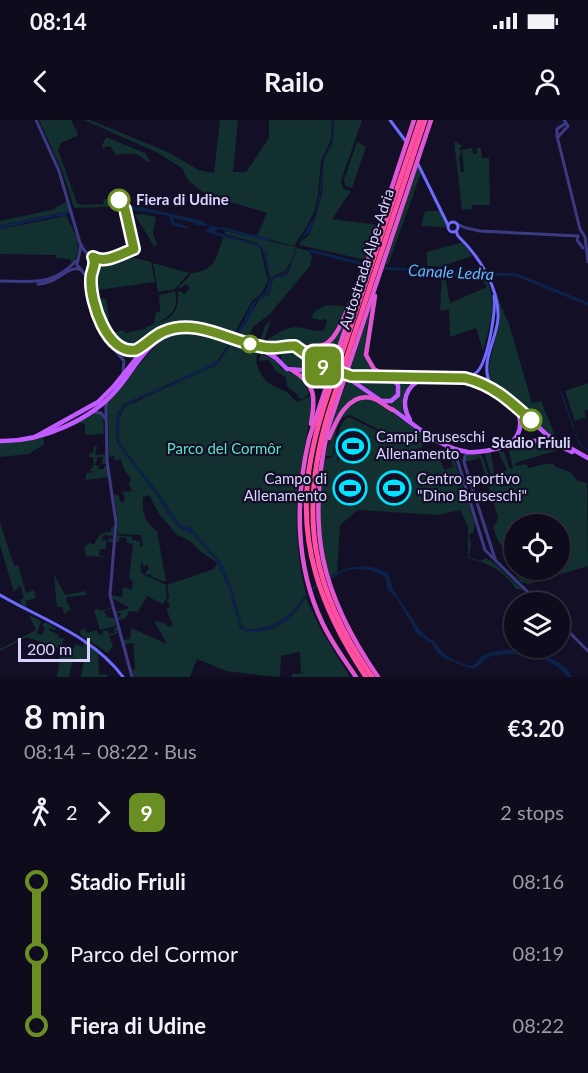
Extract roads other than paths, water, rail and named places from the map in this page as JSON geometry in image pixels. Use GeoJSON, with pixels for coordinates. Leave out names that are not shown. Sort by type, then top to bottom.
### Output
{"type":"FeatureCollection","features":[{"type":"Feature","properties":{"kind":"highway"},"geometry":{"type":"LineString","coordinates":[[295,346],[315,348],[329,342],[359,286],[375,267],[420,123],[431,120]]}},
{"type":"Feature","properties":{"kind":"highway","name":"Autostrada Alpe-Adria"},"geometry":{"type":"LineString","coordinates":[[366,677],[328,598],[319,566],[313,528],[313,482],[321,437],[338,373],[375,267],[420,123]]}},
{"type":"Feature","properties":{"kind":"highway"},"geometry":{"type":"LineString","coordinates":[[375,267],[381,277],[372,312],[366,355],[374,369],[389,378]]}},
{"type":"Feature","properties":{"kind":"highway"},"geometry":{"type":"LineString","coordinates":[[319,566],[317,508],[322,457],[338,373],[359,286]]}},
{"type":"Feature","properties":{"kind":"highway"},"geometry":{"type":"LineString","coordinates":[[292,370],[308,382],[314,394],[314,409],[304,464],[300,516],[305,572],[314,604],[335,645],[356,677]]}},
{"type":"Feature","properties":{"kind":"highway"},"geometry":{"type":"LineString","coordinates":[[309,439],[338,373]]}},
{"type":"Feature","properties":{"kind":"highway"},"geometry":{"type":"LineString","coordinates":[[322,457],[345,407],[354,400],[372,398],[393,410]]}},
{"type":"Feature","properties":{"kind":"highway"},"geometry":{"type":"LineString","coordinates":[[346,638],[378,677]]}},
{"type":"Feature","properties":{"kind":"highway","name":"Autostrada Alpe-Adria"},"geometry":{"type":"LineString","coordinates":[[346,638],[372,677]]}},
{"type":"Feature","properties":{"kind":"highway"},"geometry":{"type":"LineString","coordinates":[[346,663],[351,677]]}},
{"type":"Feature","properties":{"kind":"main road"},"geometry":{"type":"LineString","coordinates":[[0,441],[14,441],[55,431],[104,403],[153,338],[176,328],[195,328],[214,332],[256,346],[283,348],[295,346],[329,369],[354,377],[465,378],[474,375],[479,369],[497,325],[498,313],[492,288],[483,268],[461,240],[451,232],[443,211],[402,134],[390,120]]}},
{"type":"Feature","properties":{"kind":"main road"},"geometry":{"type":"LineString","coordinates":[[443,211],[456,223],[461,240]]}},
{"type":"Feature","properties":{"kind":"main road"},"geometry":{"type":"LineString","coordinates":[[448,225],[456,223]]}},
{"type":"Feature","properties":{"kind":"main road"},"geometry":{"type":"LineString","coordinates":[[451,232],[457,230]]}},
{"type":"Feature","properties":{"kind":"main road"},"geometry":{"type":"LineString","coordinates":[[35,437],[92,407],[115,388],[153,343],[173,331],[195,328]]}},
{"type":"Feature","properties":{"kind":"main road"},"geometry":{"type":"LineString","coordinates":[[256,346],[279,360]]}},
{"type":"Feature","properties":{"kind":"main road"},"geometry":{"type":"LineString","coordinates":[[489,347],[486,371],[492,387]]}},
{"type":"Feature","properties":{"kind":"main road"},"geometry":{"type":"LineString","coordinates":[[283,348],[279,354],[282,367],[292,370],[325,370],[356,382],[410,422],[450,447],[470,452],[546,441],[588,459]]}},
{"type":"Feature","properties":{"kind":"main road"},"geometry":{"type":"LineString","coordinates":[[381,401],[391,401],[398,392],[397,383],[389,378]]}},
{"type":"Feature","properties":{"kind":"main road"},"geometry":{"type":"LineString","coordinates":[[410,422],[405,409],[406,394],[414,384],[427,378]]}},
{"type":"Feature","properties":{"kind":"main road"},"geometry":{"type":"LineString","coordinates":[[465,378],[492,387],[546,434],[588,459]]}},
{"type":"Feature","properties":{"kind":"main road"},"geometry":{"type":"LineString","coordinates":[[505,447],[516,438],[520,428],[516,406]]}},
{"type":"Feature","properties":{"kind":"main road"},"geometry":{"type":"LineString","coordinates":[[0,595],[88,642],[105,656],[122,676]]}},
{"type":"Feature","properties":{"kind":"street"},"geometry":{"type":"LineString","coordinates":[[36,120],[59,171],[72,211],[80,243],[78,259],[80,270],[91,282]]}},
{"type":"Feature","properties":{"kind":"street"},"geometry":{"type":"LineString","coordinates":[[565,122],[558,133],[558,138],[588,262]]}},
{"type":"Feature","properties":{"kind":"street"},"geometry":{"type":"LineString","coordinates":[[456,223],[466,228]]}},
{"type":"Feature","properties":{"kind":"street"},"geometry":{"type":"LineString","coordinates":[[457,230],[466,228],[583,238]]}},
{"type":"Feature","properties":{"kind":"street"},"geometry":{"type":"LineString","coordinates":[[80,243],[95,261],[91,282],[101,324],[108,342],[125,363],[124,370],[106,403],[107,461],[116,522],[110,595],[132,677]]}},
{"type":"Feature","properties":{"kind":"street"},"geometry":{"type":"LineString","coordinates":[[0,282],[49,281],[61,274],[83,254],[88,254]]}},
{"type":"Feature","properties":{"kind":"street"},"geometry":{"type":"LineString","coordinates":[[0,282],[48,283],[72,269],[89,272],[93,269]]}},
{"type":"Feature","properties":{"kind":"street"},"geometry":{"type":"LineString","coordinates":[[101,324],[110,338],[127,351],[138,349],[153,338]]}},
{"type":"Feature","properties":{"kind":"street"},"geometry":{"type":"LineString","coordinates":[[84,415],[100,412],[105,417],[107,426]]}},
{"type":"Feature","properties":{"kind":"street"},"geometry":{"type":"LineString","coordinates":[[450,447],[457,459],[485,550],[527,592]]}},
{"type":"Feature","properties":{"kind":"street"},"geometry":{"type":"LineString","coordinates":[[470,452],[465,456],[464,462],[491,551],[497,563]]}},
{"type":"Feature","properties":{"kind":"street"},"geometry":{"type":"LineString","coordinates":[[570,633],[588,651]]}},
{"type":"Feature","properties":{"kind":"street"},"geometry":{"type":"LineString","coordinates":[[122,676],[127,676],[130,670]]}},
{"type":"Feature","properties":{"kind":"water"},"geometry":{"type":"Polygon","coordinates":[[[128,206],[141,207],[204,221],[206,224],[226,229],[217,229],[216,232],[260,245],[268,253],[270,279],[288,270],[297,245],[311,221],[313,222],[310,232],[298,245],[290,269],[283,277],[277,276],[272,281],[269,293],[257,301],[246,324],[218,364],[136,400],[126,406],[120,414],[121,445],[177,521],[183,526],[190,527],[222,564],[234,595],[242,627],[250,630],[276,624],[290,613],[314,586],[330,578],[331,575],[345,569],[367,567],[382,570],[388,574],[393,589],[419,629],[429,639],[435,641],[446,655],[472,666],[486,654],[504,650],[504,655],[492,656],[472,669],[446,659],[431,643],[417,634],[397,599],[387,589],[386,578],[365,569],[347,570],[316,588],[286,621],[272,628],[256,632],[240,629],[229,588],[215,559],[194,535],[181,529],[170,517],[158,497],[118,445],[116,419],[121,408],[129,401],[167,386],[219,360],[251,305],[265,292],[269,281],[265,259],[261,247],[205,232],[211,226],[195,225],[195,223],[173,218],[174,222],[188,229],[172,225],[169,216],[128,209],[128,206]]]}},
{"type":"Feature","properties":{"kind":"water"},"geometry":{"type":"Polygon","coordinates":[[[70,211],[66,216],[0,229],[0,225],[70,211]]]}},
{"type":"Feature","properties":{"kind":"water"},"geometry":{"type":"Polygon","coordinates":[[[537,658],[550,658],[557,661],[573,677],[568,677],[553,664],[537,658]]]}},
{"type":"Feature","properties":{"kind":"waterway"},"geometry":{"type":"LineString","coordinates":[[312,223],[316,216],[324,159],[332,143],[334,120]]}},
{"type":"Feature","properties":{"kind":"waterway","name":"Canale Ledra"},"geometry":{"type":"LineString","coordinates":[[224,229],[269,240]]}},
{"type":"Feature","properties":{"kind":"waterway","name":"Canale Ledra"},"geometry":{"type":"LineString","coordinates":[[311,251],[367,265]]}},
{"type":"Feature","properties":{"kind":"waterway","name":"Canale Ledra"},"geometry":{"type":"LineString","coordinates":[[380,268],[517,275],[588,304]]}},
{"type":"Feature","properties":{"kind":"waterway"},"geometry":{"type":"LineString","coordinates":[[561,392],[574,429]]}},
{"type":"Feature","properties":{"kind":"waterway"},"geometry":{"type":"LineString","coordinates":[[576,434],[581,446],[587,450]]}},
{"type":"Feature","properties":{"kind":"place","name":"Fiera di Udine"},"geometry":{"type":"Point","coordinates":[119,200]}},
{"type":"Feature","properties":{"kind":"place","name":"Stadio Friuli"},"geometry":{"type":"Point","coordinates":[531,420]}},
{"type":"Feature","properties":{"kind":"place","name":"Campi Bruseschi Allenamento"},"geometry":{"type":"Point","coordinates":[353,446]}},
{"type":"Feature","properties":{"kind":"place","name":"Campo di Allenamento"},"geometry":{"type":"Point","coordinates":[350,488]}},
{"type":"Feature","properties":{"kind":"place","name":"Centro sportivo \"Dino Bruseschi\""},"geometry":{"type":"Point","coordinates":[394,488]}},
{"type":"Feature","properties":{"kind":"park label","name":"Parco del Cormôr"},"geometry":{"type":"Point","coordinates":[224,449]}}]}
